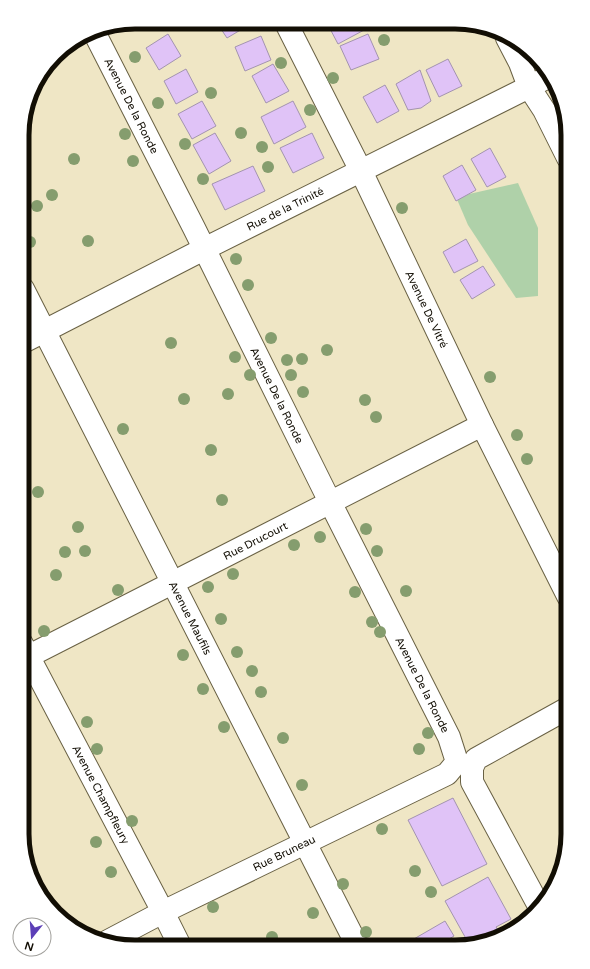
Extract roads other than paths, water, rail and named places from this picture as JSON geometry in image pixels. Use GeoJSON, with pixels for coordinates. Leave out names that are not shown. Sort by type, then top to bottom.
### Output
{"type":"FeatureCollection","features":[{"type":"Feature","properties":{"kind":"street","name":"Avenue De Vitré"},"geometry":{"type":"LineString","coordinates":[[289,29],[361,171],[482,425],[561,582]]}},
{"type":"Feature","properties":{"kind":"street","name":"Avenue De la Ronde"},"geometry":{"type":"LineString","coordinates":[[96,37],[449,737],[537,900]]}},
{"type":"Feature","properties":{"kind":"street"},"geometry":{"type":"LineString","coordinates":[[511,45],[520,63],[538,82],[544,110],[561,144]]}},
{"type":"Feature","properties":{"kind":"street","name":"Rue de la Trinité"},"geometry":{"type":"LineString","coordinates":[[29,339],[204,249],[538,82]]}},
{"type":"Feature","properties":{"kind":"street","name":"Avenue Maufils"},"geometry":{"type":"LineString","coordinates":[[29,301],[354,940]]}},
{"type":"Feature","properties":{"kind":"street","name":"Rue Drucourt"},"geometry":{"type":"LineString","coordinates":[[29,648],[172,584],[482,425]]}},
{"type":"Feature","properties":{"kind":"street","name":"Avenue Champfleury"},"geometry":{"type":"LineString","coordinates":[[29,658],[177,940]]}},
{"type":"Feature","properties":{"kind":"street","name":"Rue Bruneau"},"geometry":{"type":"LineString","coordinates":[[115,937],[163,912],[447,774],[561,712]]}}]}
